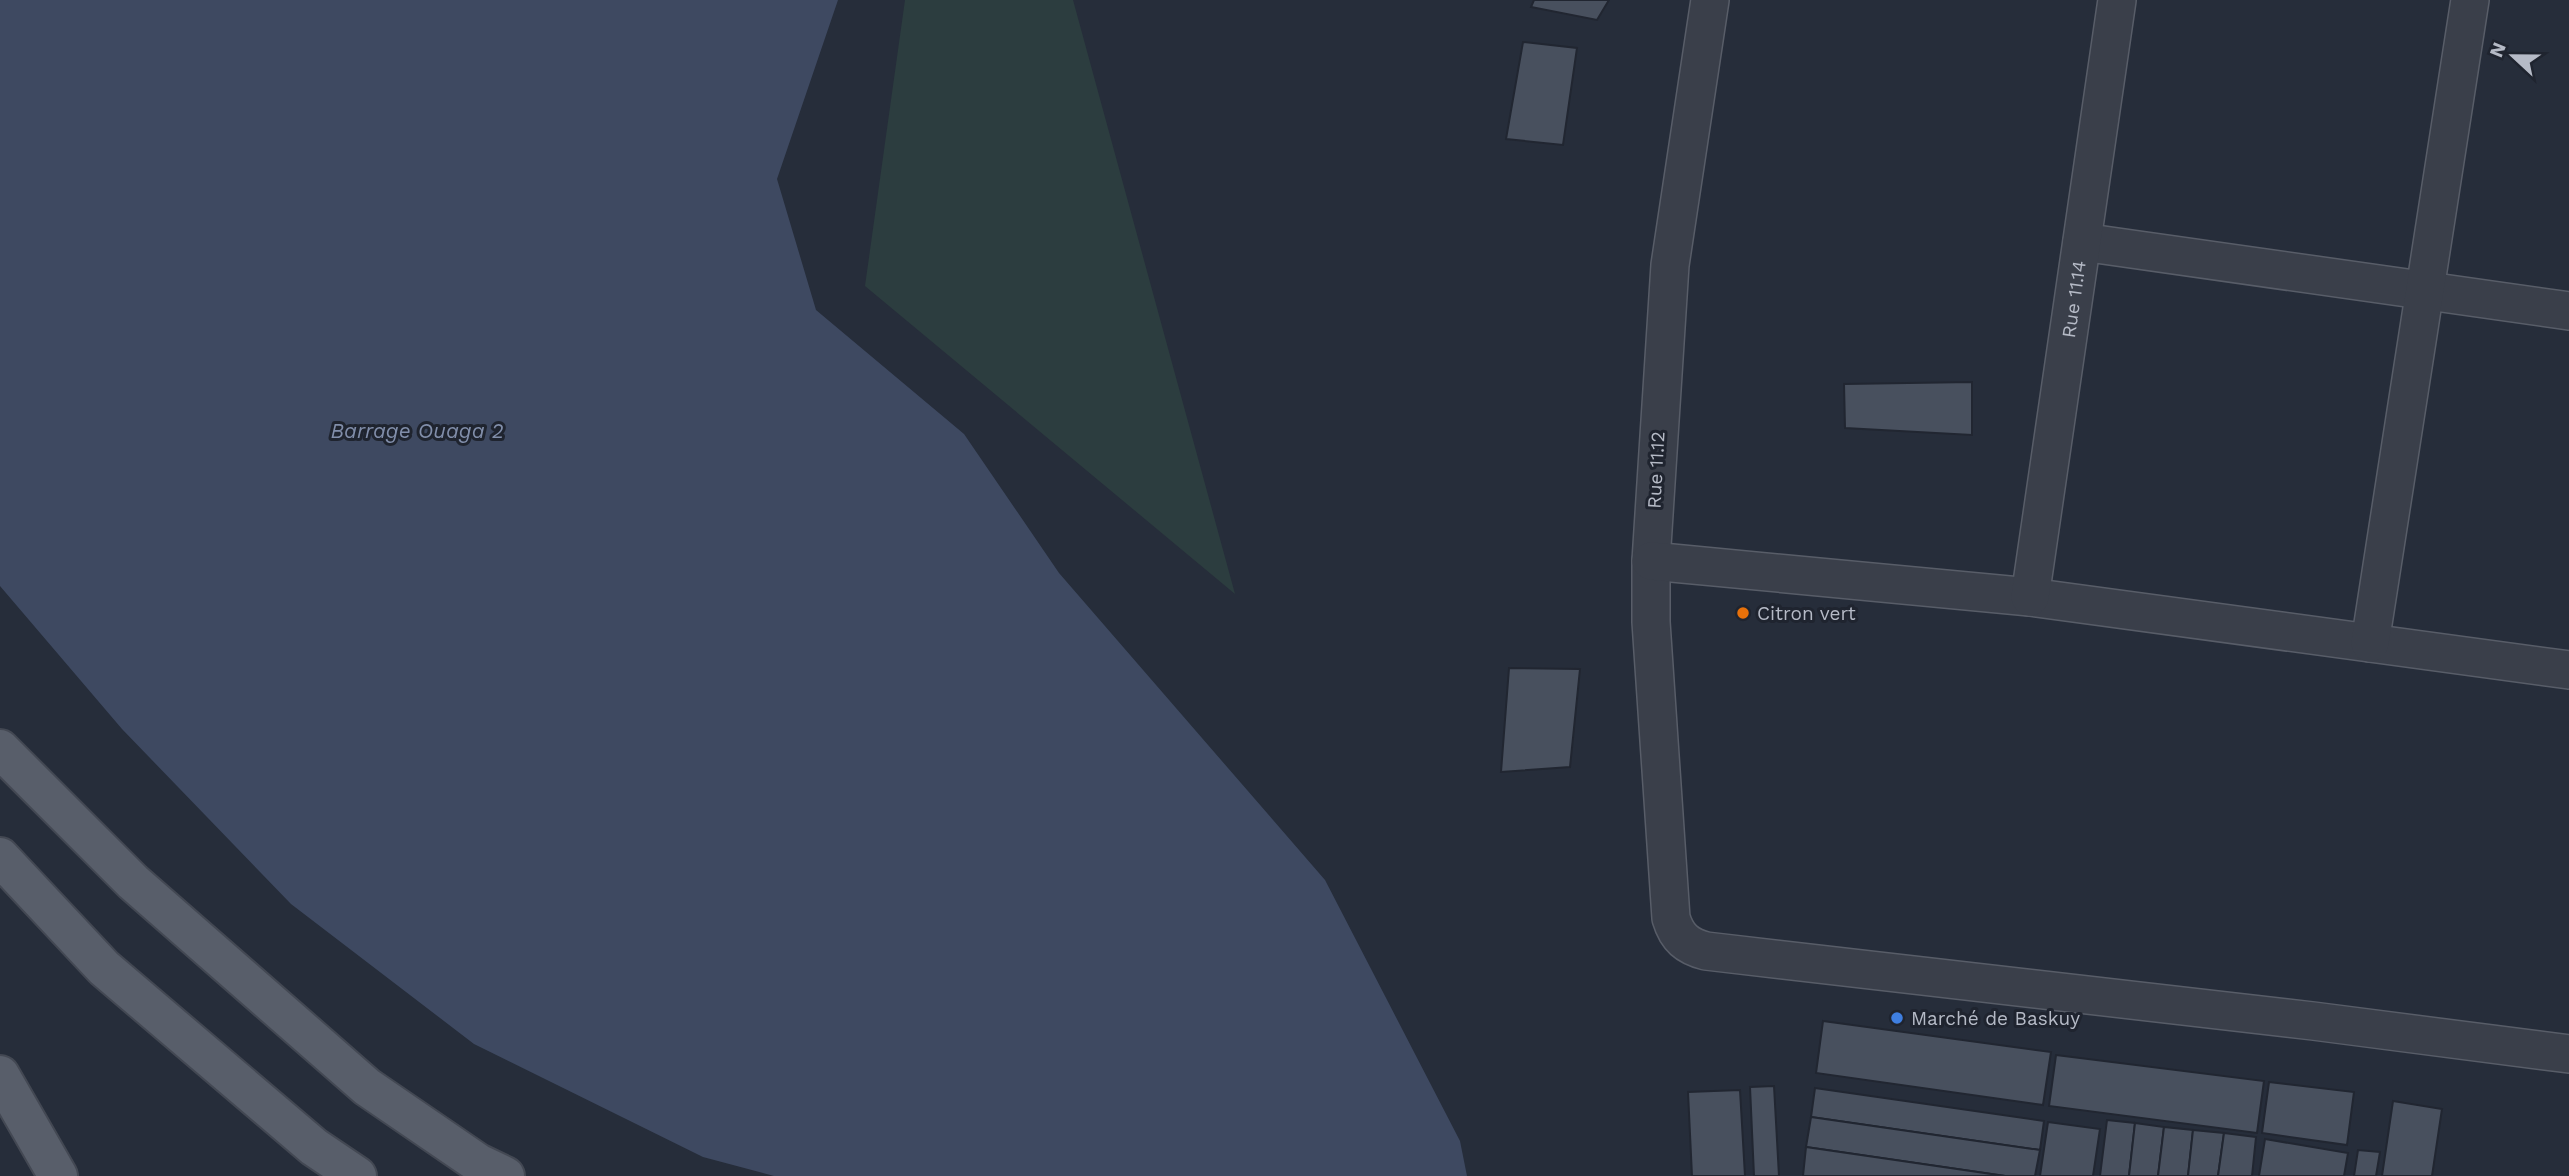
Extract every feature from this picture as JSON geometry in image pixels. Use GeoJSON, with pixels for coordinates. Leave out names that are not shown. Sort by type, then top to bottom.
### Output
{"type":"FeatureCollection","features":[{"type":"Feature","properties":{"kind":"main road"},"geometry":{"type":"LineString","coordinates":[[0,749],[133,882],[367,1087],[478,1163],[505,1176]]}},
{"type":"Feature","properties":{"kind":"main road"},"geometry":{"type":"LineString","coordinates":[[0,857],[104,968],[314,1147],[357,1176]]}},
{"type":"Feature","properties":{"kind":"main road"},"geometry":{"type":"LineString","coordinates":[[0,1075],[58,1176]]}},
{"type":"Feature","properties":{"kind":"street","name":"Rue 11.12"},"geometry":{"type":"LineString","coordinates":[[1710,0],[1670,265],[1651,561],[1651,622],[1671,918],[1681,940],[1706,951],[2313,1021],[2569,1055]]}},
{"type":"Feature","properties":{"kind":"street","name":"Rue 11.14"},"geometry":{"type":"LineString","coordinates":[[2030,597],[2117,0]]}},
{"type":"Feature","properties":{"kind":"street"},"geometry":{"type":"LineString","coordinates":[[2370,643],[2470,0]]}},
{"type":"Feature","properties":{"kind":"street"},"geometry":{"type":"LineString","coordinates":[[2082,242],[2569,312]]}},
{"type":"Feature","properties":{"kind":"street"},"geometry":{"type":"LineString","coordinates":[[1651,561],[2030,597],[2569,670]]}},
{"type":"Feature","properties":{"kind":"shaded area"},"geometry":{"type":"Polygon","coordinates":[[[905,0],[1073,0],[1235,594],[865,286],[905,0]]]}},
{"type":"Feature","properties":{"kind":"water","name":"Barrage Ouaga 2"},"geometry":{"type":"Polygon","coordinates":[[[0,0],[838,0],[777,179],[816,310],[964,434],[1059,573],[1325,880],[1460,1141],[1467,1176],[774,1176],[703,1157],[474,1044],[291,904],[122,729],[0,586],[0,0]]]}},
{"type":"Feature","properties":{"kind":"building"},"geometry":{"type":"Polygon","coordinates":[[[1534,0],[1609,0],[1597,20],[1531,7],[1534,0]]]}},
{"type":"Feature","properties":{"kind":"building"},"geometry":{"type":"Polygon","coordinates":[[[1523,42],[1577,48],[1563,145],[1506,139],[1523,42]]]}},
{"type":"Feature","properties":{"kind":"building"},"geometry":{"type":"Polygon","coordinates":[[[1972,382],[1972,435],[1845,428],[1844,384],[1972,382]]]}},
{"type":"Feature","properties":{"kind":"building"},"geometry":{"type":"Polygon","coordinates":[[[1509,668],[1580,669],[1570,767],[1501,772],[1509,668]]]}},
{"type":"Feature","properties":{"kind":"building"},"geometry":{"type":"Polygon","coordinates":[[[1823,1021],[2051,1052],[2043,1105],[1816,1073],[1823,1021]]]}},
{"type":"Feature","properties":{"kind":"building"},"geometry":{"type":"Polygon","coordinates":[[[2056,1055],[2264,1081],[2257,1133],[2049,1106],[2056,1055]]]}},
{"type":"Feature","properties":{"kind":"building"},"geometry":{"type":"Polygon","coordinates":[[[2269,1082],[2354,1092],[2347,1145],[2262,1133],[2269,1082]]]}},
{"type":"Feature","properties":{"kind":"building"},"geometry":{"type":"Polygon","coordinates":[[[1774,1086],[1779,1176],[1754,1176],[1750,1087],[1774,1086]]]}},
{"type":"Feature","properties":{"kind":"building"},"geometry":{"type":"Polygon","coordinates":[[[1815,1088],[2044,1121],[2040,1150],[1811,1117],[1815,1088]]]}},
{"type":"Feature","properties":{"kind":"building"},"geometry":{"type":"Polygon","coordinates":[[[1740,1090],[1745,1176],[1692,1176],[1688,1092],[1740,1090]]]}},
{"type":"Feature","properties":{"kind":"building"},"geometry":{"type":"Polygon","coordinates":[[[2393,1101],[2442,1109],[2432,1176],[2382,1176],[2393,1101]]]}},
{"type":"Feature","properties":{"kind":"building"},"geometry":{"type":"Polygon","coordinates":[[[1811,1117],[2040,1150],[2035,1176],[2005,1176],[1806,1147],[1811,1117]]]}},
{"type":"Feature","properties":{"kind":"building"},"geometry":{"type":"Polygon","coordinates":[[[2107,1120],[2135,1123],[2129,1176],[2100,1176],[2107,1120]]]}},
{"type":"Feature","properties":{"kind":"building"},"geometry":{"type":"Polygon","coordinates":[[[2048,1122],[2100,1129],[2093,1176],[2040,1176],[2048,1122]]]}},
{"type":"Feature","properties":{"kind":"building"},"geometry":{"type":"Polygon","coordinates":[[[2135,1123],[2164,1127],[2158,1176],[2129,1176],[2135,1123]]]}},
{"type":"Feature","properties":{"kind":"building"},"geometry":{"type":"Polygon","coordinates":[[[2164,1127],[2193,1130],[2188,1176],[2158,1176],[2164,1127]]]}},
{"type":"Feature","properties":{"kind":"building"},"geometry":{"type":"Polygon","coordinates":[[[2193,1130],[2224,1133],[2218,1176],[2188,1176],[2193,1130]]]}},
{"type":"Feature","properties":{"kind":"building"},"geometry":{"type":"Polygon","coordinates":[[[2224,1133],[2256,1137],[2252,1176],[2218,1176],[2224,1133]]]}},
{"type":"Feature","properties":{"kind":"building"},"geometry":{"type":"Polygon","coordinates":[[[2265,1139],[2348,1153],[2344,1176],[2259,1176],[2265,1139]]]}},
{"type":"Feature","properties":{"kind":"building"},"geometry":{"type":"Polygon","coordinates":[[[1806,1147],[2005,1176],[1803,1176],[1806,1147]]]}},
{"type":"Feature","properties":{"kind":"building"},"geometry":{"type":"Polygon","coordinates":[[[2358,1150],[2380,1152],[2376,1176],[2354,1176],[2358,1150]]]}},
{"type":"Feature","properties":{"kind":"place","name":"Citron vert"},"geometry":{"type":"Point","coordinates":[1743,613]}},
{"type":"Feature","properties":{"kind":"place","name":"Marché de Baskuy"},"geometry":{"type":"Point","coordinates":[1897,1018]}}]}
